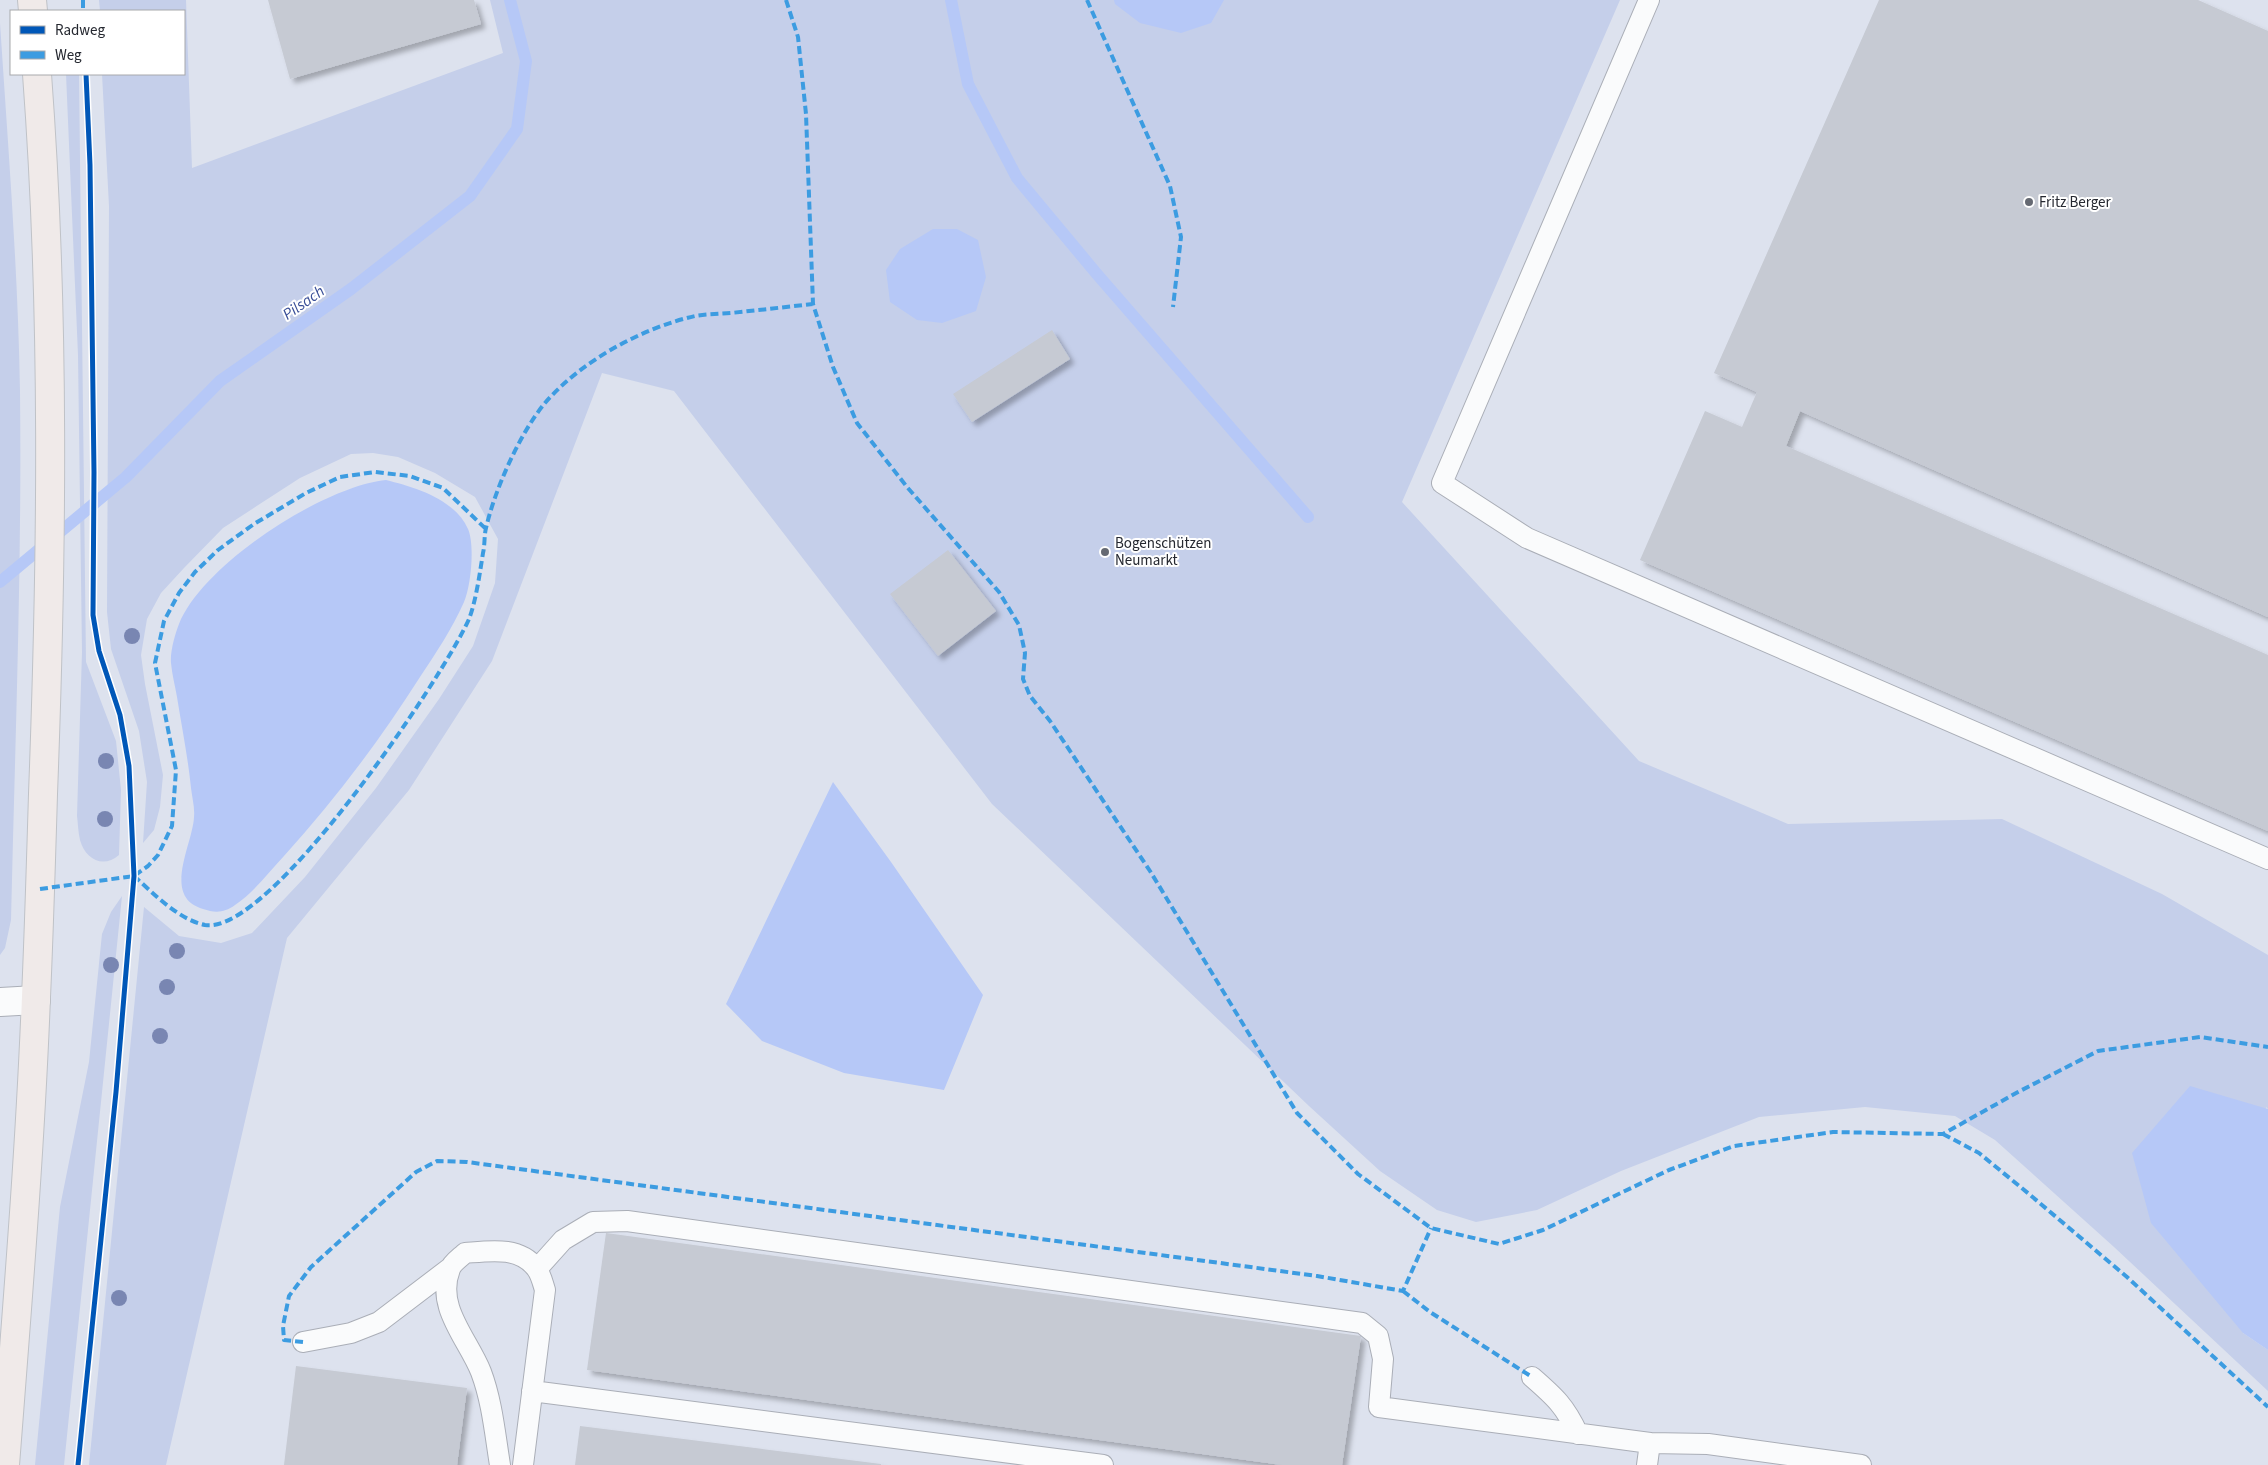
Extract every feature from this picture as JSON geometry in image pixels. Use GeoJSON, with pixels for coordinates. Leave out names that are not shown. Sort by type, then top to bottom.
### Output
{"type":"FeatureCollection","features":[{"type":"Feature","properties":{"kind":"main road"},"geometry":{"type":"LineString","coordinates":[[5,1465],[20,1271],[36,1000],[49,627],[51,499],[48,274],[37,75]]}},
{"type":"Feature","properties":{"kind":"street"},"geometry":{"type":"LineString","coordinates":[[0,1002],[36,1000]]}},
{"type":"Feature","properties":{"kind":"lane"},"geometry":{"type":"LineString","coordinates":[[1649,0],[1442,483],[1527,538],[2268,859]]}},
{"type":"Feature","properties":{"kind":"lane"},"geometry":{"type":"LineString","coordinates":[[537,1269],[563,1240],[593,1222],[627,1220],[1362,1323],[1378,1336],[1383,1359],[1379,1407],[1650,1443],[1708,1444],[1860,1465]]}},
{"type":"Feature","properties":{"kind":"lane"},"geometry":{"type":"LineString","coordinates":[[303,1342],[351,1334],[379,1322],[450,1268],[465,1253],[500,1251],[522,1256],[537,1269],[546,1290],[522,1465]]}},
{"type":"Feature","properties":{"kind":"lane"},"geometry":{"type":"LineString","coordinates":[[450,1268],[446,1294],[454,1323],[481,1371],[493,1414],[500,1465]]}},
{"type":"Feature","properties":{"kind":"lane"},"geometry":{"type":"LineString","coordinates":[[1532,1377],[1554,1396],[1566,1410],[1578,1434]]}},
{"type":"Feature","properties":{"kind":"lane"},"geometry":{"type":"LineString","coordinates":[[532,1391],[1103,1465]]}},
{"type":"Feature","properties":{"kind":"lane"},"geometry":{"type":"LineString","coordinates":[[1647,1465],[1650,1443]]}},
{"type":"Feature","properties":{"kind":"shaded area"},"geometry":{"type":"Polygon","coordinates":[[[99,0],[186,0],[192,168],[503,53],[490,0],[1620,0],[1402,502],[1639,761],[1788,824],[2002,819],[2162,894],[2268,955],[2268,1109],[2266,1107],[2243,1333],[2268,1350],[2268,1391],[2114,1247],[1995,1140],[1955,1116],[1865,1107],[1759,1117],[1621,1171],[1537,1210],[1476,1222],[1437,1210],[1380,1171],[1309,1106],[992,804],[674,391],[602,373],[492,661],[409,790],[287,938],[166,1465],[89,1465],[144,907],[179,936],[221,943],[252,933],[305,877],[376,788],[439,699],[473,646],[495,583],[498,539],[475,497],[435,473],[398,457],[373,453],[351,454],[300,478],[223,528],[161,593],[147,619],[141,655],[163,775],[160,807],[154,830],[143,843],[147,782],[139,731],[111,649],[107,612],[109,206],[102,75],[185,75],[185,10],[100,10],[99,0]]]}},
{"type":"Feature","properties":{"kind":"shaded area"},"geometry":{"type":"Polygon","coordinates":[[[0,23],[17,300],[20,458],[19,590],[11,920],[5,948],[0,955],[0,23]]]}},
{"type":"Feature","properties":{"kind":"shaded area"},"geometry":{"type":"Polygon","coordinates":[[[66,75],[79,75],[86,662],[116,741],[121,790],[119,855],[107,861],[95,860],[82,847],[77,816],[82,652],[78,355],[66,75]]]}},
{"type":"Feature","properties":{"kind":"shaded area"},"geometry":{"type":"Polygon","coordinates":[[[122,896],[64,1465],[35,1465],[60,1207],[89,1062],[102,934],[111,912],[122,896]]]}},
{"type":"Feature","properties":{"kind":"water"},"geometry":{"type":"Polygon","coordinates":[[[1114,0],[1224,0],[1211,23],[1181,33],[1140,23],[1115,4],[1114,0]]]}},
{"type":"Feature","properties":{"kind":"water"},"geometry":{"type":"Polygon","coordinates":[[[933,229],[957,229],[978,240],[986,277],[976,311],[942,323],[917,320],[890,302],[886,270],[900,249],[933,229]]]}},
{"type":"Feature","properties":{"kind":"water"},"geometry":{"type":"Polygon","coordinates":[[[386,480],[409,486],[433,496],[444,502],[462,519],[470,536],[472,555],[469,586],[464,602],[444,641],[405,701],[356,770],[303,835],[242,900],[227,910],[212,911],[203,909],[191,903],[184,893],[181,882],[182,869],[192,828],[194,806],[171,663],[173,643],[179,624],[192,601],[213,577],[268,532],[300,512],[331,497],[360,485],[386,480]]]}},
{"type":"Feature","properties":{"kind":"water"},"geometry":{"type":"Polygon","coordinates":[[[833,782],[983,995],[944,1090],[844,1073],[762,1041],[726,1004],[833,782]]]}},
{"type":"Feature","properties":{"kind":"water"},"geometry":{"type":"Polygon","coordinates":[[[2190,1086],[2268,1109],[2268,1350],[2243,1333],[2151,1223],[2132,1153],[2190,1086]]]}},
{"type":"Feature","properties":{"kind":"building"},"geometry":{"type":"Polygon","coordinates":[[[268,0],[474,0],[481,24],[290,79],[268,0]]]}},
{"type":"Feature","properties":{"kind":"building","name":"Fritz Berger"},"geometry":{"type":"Polygon","coordinates":[[[1879,0],[2198,0],[2268,31],[2268,617],[1800,411],[1786,446],[2268,655],[2268,831],[1640,560],[1705,411],[1742,427],[1757,392],[1714,373],[1879,0]]]}},
{"type":"Feature","properties":{"kind":"building"},"geometry":{"type":"Polygon","coordinates":[[[1052,330],[1070,359],[972,422],[953,394],[1052,330]]]}},
{"type":"Feature","properties":{"kind":"building"},"geometry":{"type":"Polygon","coordinates":[[[948,550],[996,611],[938,656],[890,594],[948,550]]]}},
{"type":"Feature","properties":{"kind":"building"},"geometry":{"type":"Polygon","coordinates":[[[606,1233],[1361,1336],[1342,1465],[1282,1465],[587,1370],[606,1233]]]}},
{"type":"Feature","properties":{"kind":"building"},"geometry":{"type":"Polygon","coordinates":[[[296,1366],[467,1388],[457,1465],[284,1465],[296,1366]]]}},
{"type":"Feature","properties":{"kind":"building"},"geometry":{"type":"Polygon","coordinates":[[[580,1426],[881,1464],[881,1465],[575,1465],[580,1426]]]}},
{"type":"Feature","properties":{"kind":"waterway","name":"Pilsach"},"geometry":{"type":"LineString","coordinates":[[0,582],[126,477],[220,381],[351,289],[470,196],[517,129],[526,61],[510,0]]}},
{"type":"Feature","properties":{"kind":"waterway"},"geometry":{"type":"LineString","coordinates":[[951,0],[968,84],[1017,178],[1096,273],[1308,517]]}},
{"type":"Feature","properties":{"kind":"marked path"},"geometry":{"type":"LineString","coordinates":[[83,0],[83,10]]}},
{"type":"Feature","properties":{"kind":"marked path"},"geometry":{"type":"LineString","coordinates":[[786,0],[798,37],[806,114],[813,304],[833,367],[857,423],[907,487],[999,592],[1019,625],[1025,653],[1023,679],[1030,696],[1050,721],[1150,871],[1297,1113],[1358,1174],[1431,1228],[1499,1244],[1543,1230],[1669,1170],[1734,1146],[1833,1132],[1943,1134],[2018,1092],[2098,1051],[2200,1037],[2268,1047]]}},
{"type":"Feature","properties":{"kind":"marked path"},"geometry":{"type":"LineString","coordinates":[[1087,0],[1170,186],[1181,237],[1173,307]]}},
{"type":"Feature","properties":{"kind":"marked path"},"geometry":{"type":"LineString","coordinates":[[134,876],[176,912],[205,925],[234,917],[270,890],[311,848],[392,744],[453,649],[469,619],[476,595],[486,528],[502,479],[518,445],[536,415],[545,403],[576,373],[614,348],[675,321],[700,315],[813,304]]}},
{"type":"Feature","properties":{"kind":"marked path"},"geometry":{"type":"LineString","coordinates":[[40,889],[134,876],[148,866],[158,855],[172,826],[176,770],[155,663],[164,621],[179,593],[195,572],[218,550],[254,524],[306,493],[340,477],[375,472],[410,476],[443,488],[486,529]]}},
{"type":"Feature","properties":{"kind":"marked path"},"geometry":{"type":"LineString","coordinates":[[1943,1134],[1979,1153],[2029,1194],[2127,1277],[2268,1407]]}},
{"type":"Feature","properties":{"kind":"marked path"},"geometry":{"type":"LineString","coordinates":[[303,1342],[284,1340],[283,1326],[289,1296],[311,1267],[416,1172],[437,1161],[467,1162],[1317,1276],[1403,1291],[1431,1228]]}},
{"type":"Feature","properties":{"kind":"marked path"},"geometry":{"type":"LineString","coordinates":[[1403,1291],[1430,1312],[1532,1377]]}},
{"type":"Feature","properties":{"kind":"cycle path"},"geometry":{"type":"LineString","coordinates":[[78,1465],[116,1092],[134,876],[129,766],[120,715],[99,651],[93,615],[94,472],[90,165],[86,75]]}},
{"type":"Feature","properties":{"kind":"place","name":"Fritz Berger"},"geometry":{"type":"Point","coordinates":[2029,202]}},
{"type":"Feature","properties":{"kind":"place","name":"Bogenschützen Neumarkt"},"geometry":{"type":"Point","coordinates":[1105,552]}}]}
